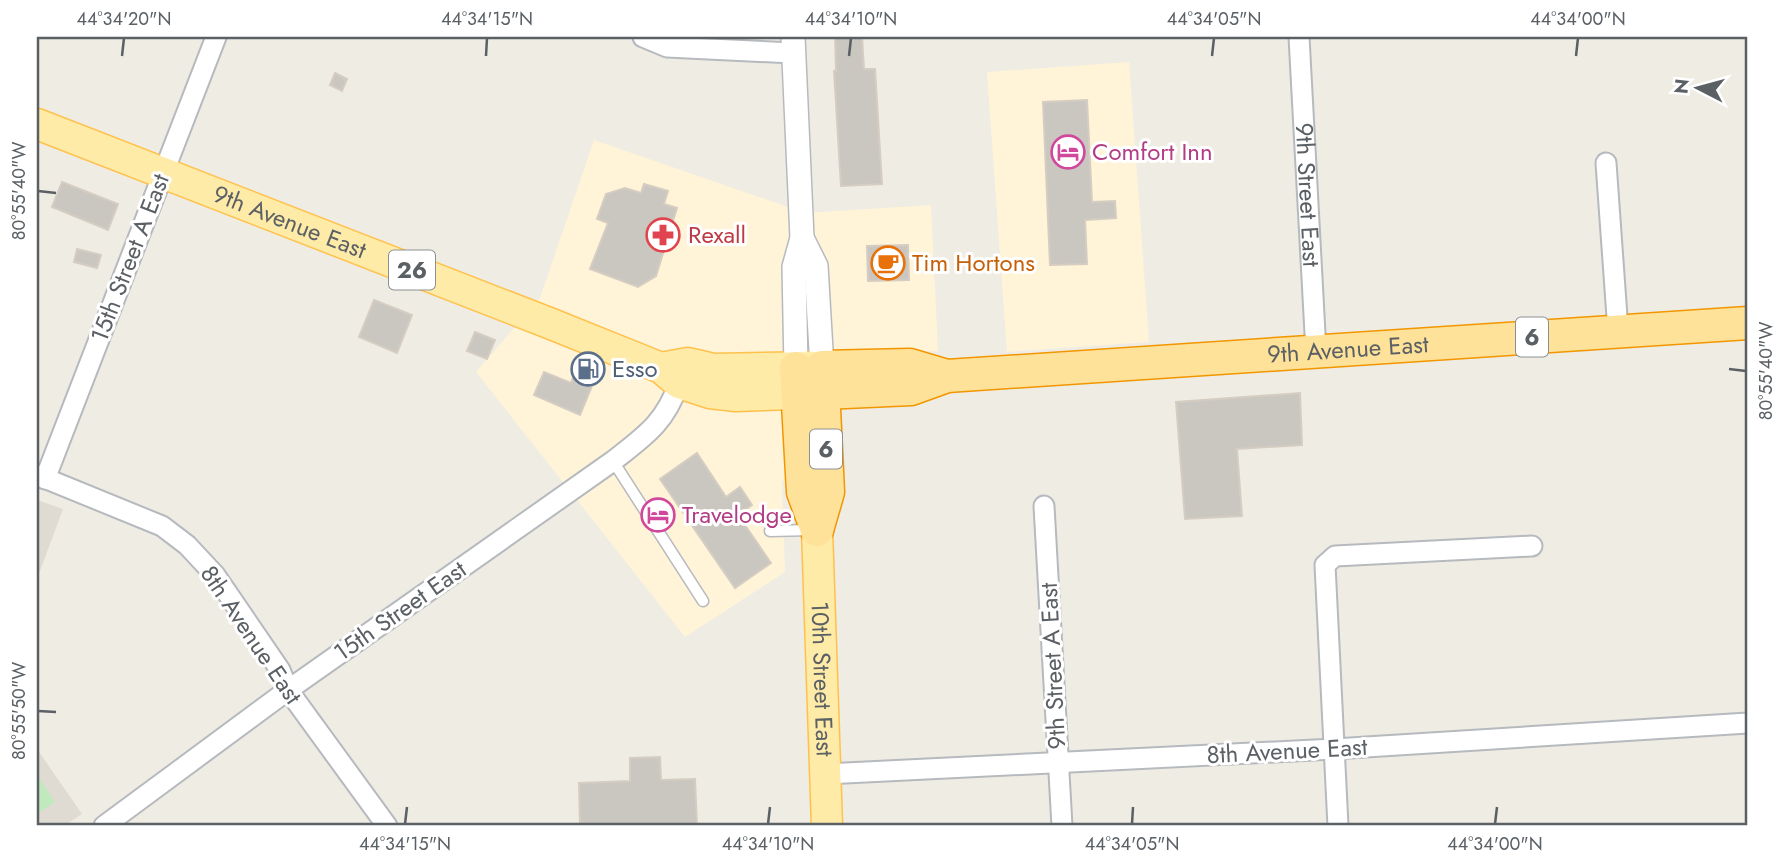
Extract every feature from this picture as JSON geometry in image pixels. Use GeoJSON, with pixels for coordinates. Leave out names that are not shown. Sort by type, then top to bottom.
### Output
{"type":"FeatureCollection","features":[{"type":"Feature","properties":{"kind":"highway","name":"9th Avenue East"},"geometry":{"type":"LineString","coordinates":[[810,381],[911,389],[947,376],[1748,323]]}},
{"type":"Feature","properties":{"kind":"highway","name":"10th Street East"},"geometry":{"type":"LineString","coordinates":[[810,381],[828,492],[817,530]]}},
{"type":"Feature","properties":{"kind":"main road","name":"9th Avenue East"},"geometry":{"type":"LineString","coordinates":[[37,124],[670,375],[688,363],[714,369],[810,381]]}},
{"type":"Feature","properties":{"kind":"main road","name":"10th Street East"},"geometry":{"type":"LineString","coordinates":[[817,530],[827,826]]}},
{"type":"Feature","properties":{"kind":"street","name":"15th Street A East"},"geometry":{"type":"LineString","coordinates":[[41,477],[216,37]]}},
{"type":"Feature","properties":{"kind":"street"},"geometry":{"type":"LineString","coordinates":[[643,37],[667,47],[793,45]]}},
{"type":"Feature","properties":{"kind":"street","name":"9th Street East"},"geometry":{"type":"LineString","coordinates":[[1299,37],[1316,352]]}},
{"type":"Feature","properties":{"kind":"street","name":"10th Street East"},"geometry":{"type":"LineString","coordinates":[[793,45],[802,238],[816,266],[810,381]]}},
{"type":"Feature","properties":{"kind":"street"},"geometry":{"type":"LineString","coordinates":[[1606,163],[1618,331]]}},
{"type":"Feature","properties":{"kind":"street","name":"15th Street East"},"geometry":{"type":"LineString","coordinates":[[104,826],[288,690],[613,461],[654,428],[672,403],[670,375]]}},
{"type":"Feature","properties":{"kind":"street","name":"8th Avenue East"},"geometry":{"type":"LineString","coordinates":[[41,477],[162,526],[187,545],[215,575],[280,670],[288,690],[387,826]]}},
{"type":"Feature","properties":{"kind":"street","name":"9th Street A East"},"geometry":{"type":"LineString","coordinates":[[1044,506],[1062,826]]}},
{"type":"Feature","properties":{"kind":"street"},"geometry":{"type":"LineString","coordinates":[[1338,826],[1325,565],[1335,556],[1532,546]]}},
{"type":"Feature","properties":{"kind":"street","name":"8th Avenue East"},"geometry":{"type":"LineString","coordinates":[[825,774],[1334,749],[1748,723]]}},
{"type":"Feature","properties":{"kind":"lane"},"geometry":{"type":"LineString","coordinates":[[613,461],[703,601]]}},
{"type":"Feature","properties":{"kind":"lane"},"geometry":{"type":"LineString","coordinates":[[770,531],[817,530]]}},
{"type":"Feature","properties":{"kind":"shaded area"},"geometry":{"type":"Polygon","coordinates":[[[1129,62],[1149,342],[1007,352],[987,72],[1129,62]]]}},
{"type":"Feature","properties":{"kind":"shaded area"},"geometry":{"type":"Polygon","coordinates":[[[594,140],[805,213],[931,205],[938,351],[813,358],[820,477],[782,481],[785,572],[685,637],[476,372],[540,298],[594,140]]]}},
{"type":"Feature","properties":{"kind":"shaded area"},"geometry":{"type":"Polygon","coordinates":[[[37,500],[63,509],[37,579],[37,500]]]}},
{"type":"Feature","properties":{"kind":"shaded area"},"geometry":{"type":"Polygon","coordinates":[[[37,749],[82,814],[64,826],[37,826],[37,749]]]}},
{"type":"Feature","properties":{"kind":"green space"},"geometry":{"type":"Polygon","coordinates":[[[37,775],[55,802],[37,814],[37,775]]]}},
{"type":"Feature","properties":{"kind":"building"},"geometry":{"type":"Polygon","coordinates":[[[835,37],[862,37],[864,69],[875,69],[882,184],[841,186],[834,71],[835,37]]]}},
{"type":"Feature","properties":{"kind":"building"},"geometry":{"type":"Polygon","coordinates":[[[335,73],[347,79],[342,91],[330,85],[335,73]]]}},
{"type":"Feature","properties":{"kind":"building","name":"Comfort Inn"},"geometry":{"type":"Polygon","coordinates":[[[1087,100],[1092,202],[1115,201],[1116,218],[1085,220],[1087,264],[1050,265],[1043,102],[1087,100]]]}},
{"type":"Feature","properties":{"kind":"building"},"geometry":{"type":"Polygon","coordinates":[[[62,182],[118,204],[108,230],[52,207],[62,182]]]}},
{"type":"Feature","properties":{"kind":"building"},"geometry":{"type":"Polygon","coordinates":[[[644,184],[668,191],[664,204],[677,208],[656,276],[638,287],[590,269],[608,223],[597,219],[606,194],[625,188],[641,193],[644,184]]]}},
{"type":"Feature","properties":{"kind":"building","name":"Tim Hortons"},"geometry":{"type":"Polygon","coordinates":[[[908,245],[909,280],[868,281],[867,246],[908,245]]]}},
{"type":"Feature","properties":{"kind":"building"},"geometry":{"type":"Polygon","coordinates":[[[77,249],[101,255],[97,268],[74,262],[77,249]]]}},
{"type":"Feature","properties":{"kind":"building"},"geometry":{"type":"Polygon","coordinates":[[[374,300],[412,315],[397,353],[359,337],[374,300]]]}},
{"type":"Feature","properties":{"kind":"building"},"geometry":{"type":"Polygon","coordinates":[[[475,332],[495,340],[487,359],[467,351],[475,332]]]}},
{"type":"Feature","properties":{"kind":"building"},"geometry":{"type":"Polygon","coordinates":[[[580,357],[601,364],[580,415],[534,395],[544,372],[571,383],[580,357]]]}},
{"type":"Feature","properties":{"kind":"building"},"geometry":{"type":"Polygon","coordinates":[[[1300,393],[1302,445],[1237,449],[1242,516],[1185,519],[1176,402],[1300,393]]]}},
{"type":"Feature","properties":{"kind":"building"},"geometry":{"type":"Polygon","coordinates":[[[697,453],[726,497],[740,487],[752,505],[738,515],[771,563],[735,588],[660,479],[697,453]]]}},
{"type":"Feature","properties":{"kind":"building"},"geometry":{"type":"Polygon","coordinates":[[[660,757],[661,780],[695,779],[697,826],[580,826],[579,783],[630,781],[630,758],[660,757]]]}},
{"type":"Feature","properties":{"kind":"place","name":"Comfort Inn"},"geometry":{"type":"Point","coordinates":[1068,152]}},
{"type":"Feature","properties":{"kind":"place","name":"Rexall"},"geometry":{"type":"Point","coordinates":[663,235]}},
{"type":"Feature","properties":{"kind":"place","name":"Tim Hortons"},"geometry":{"type":"Point","coordinates":[888,263]}},
{"type":"Feature","properties":{"kind":"place","name":"Esso"},"geometry":{"type":"Point","coordinates":[588,369]}},
{"type":"Feature","properties":{"kind":"place","name":"Travelodge"},"geometry":{"type":"Point","coordinates":[658,515]}}]}
